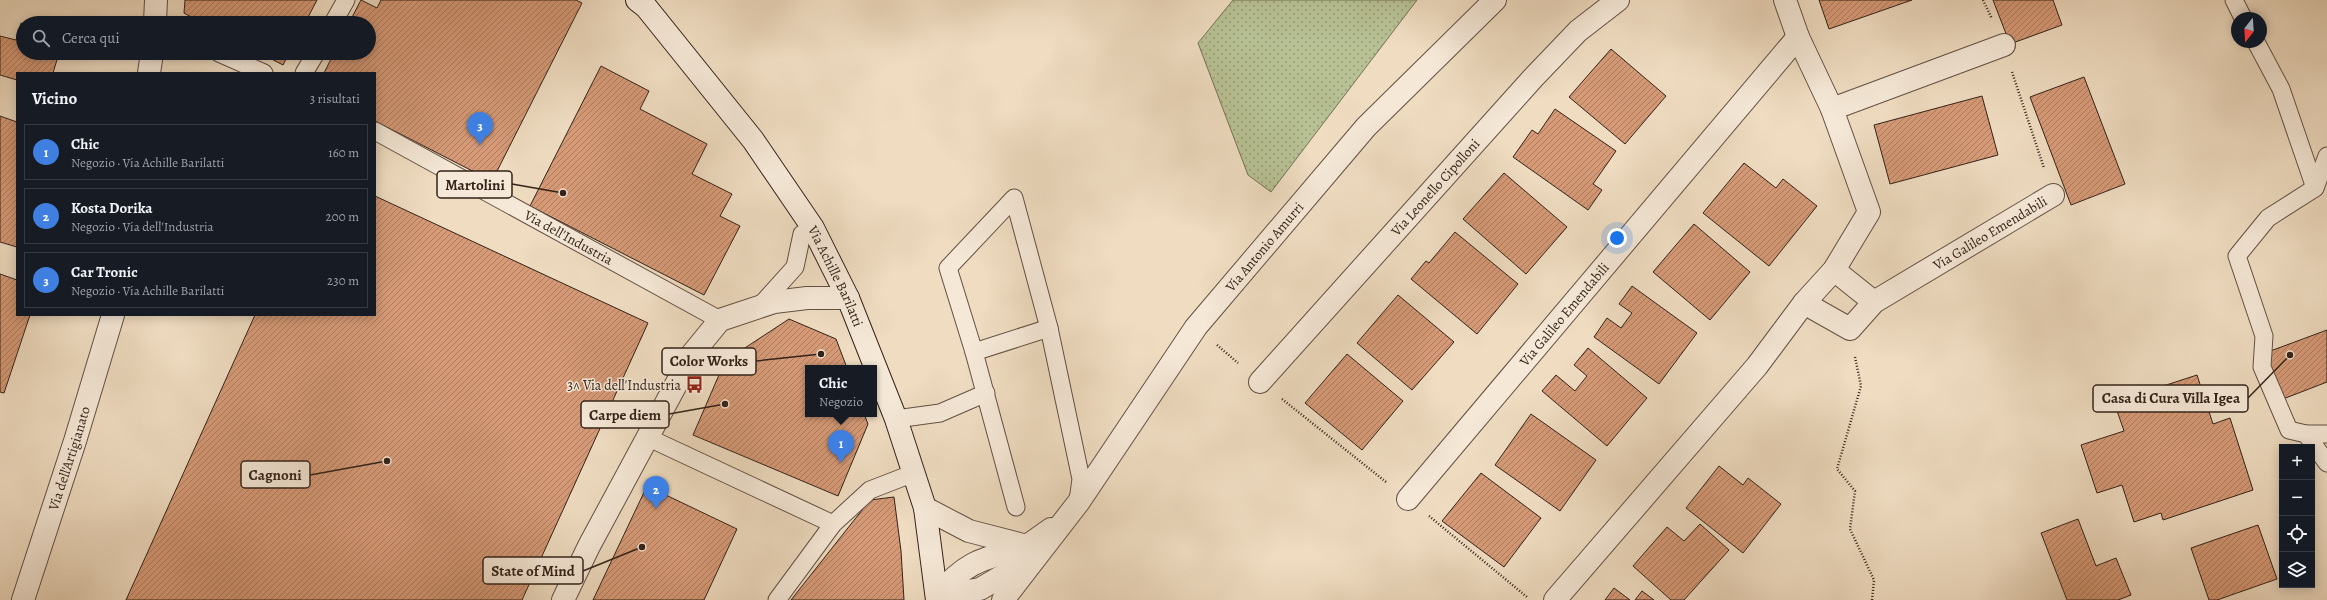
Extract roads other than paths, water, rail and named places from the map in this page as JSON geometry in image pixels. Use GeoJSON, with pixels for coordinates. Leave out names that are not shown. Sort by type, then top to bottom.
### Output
{"type":"FeatureCollection","features":[{"type":"Feature","properties":{"kind":"street"},"geometry":{"type":"LineString","coordinates":[[155,16],[156,0]]}},
{"type":"Feature","properties":{"kind":"street","name":"Via Achille Barilatti"},"geometry":{"type":"LineString","coordinates":[[637,0],[646,7],[753,140],[813,228],[848,298],[875,365]]}},
{"type":"Feature","properties":{"kind":"street","name":"Via Antonio Amurri"},"geometry":{"type":"LineString","coordinates":[[1003,600],[1033,550],[1071,511],[1196,327],[1366,127],[1495,0]]}},
{"type":"Feature","properties":{"kind":"street","name":"Via Leonello Cipolloni"},"geometry":{"type":"LineString","coordinates":[[1260,382],[1533,78],[1578,31],[1618,0]]}},
{"type":"Feature","properties":{"kind":"street"},"geometry":{"type":"LineString","coordinates":[[1555,600],[1757,366],[1804,303],[1834,270],[1869,212],[1832,109],[1798,37],[1786,0]]}},
{"type":"Feature","properties":{"kind":"street","name":"Via Galileo Emendabili"},"geometry":{"type":"LineString","coordinates":[[1408,499],[1798,37]]}},
{"type":"Feature","properties":{"kind":"street"},"geometry":{"type":"LineString","coordinates":[[1832,109],[2004,45]]}},
{"type":"Feature","properties":{"kind":"street"},"geometry":{"type":"LineString","coordinates":[[149,72],[151,60]]}},
{"type":"Feature","properties":{"kind":"street","name":"Via Galileo Emendabili"},"geometry":{"type":"LineString","coordinates":[[1804,303],[1850,329],[1874,302],[2053,195]]}},
{"type":"Feature","properties":{"kind":"street"},"geometry":{"type":"LineString","coordinates":[[1834,270],[1874,302]]}},
{"type":"Feature","properties":{"kind":"street"},"geometry":{"type":"LineString","coordinates":[[563,600],[589,546],[694,353],[720,320],[774,302],[807,298],[848,298]]}},
{"type":"Feature","properties":{"kind":"street","name":"Via dell'Artigianato"},"geometry":{"type":"LineString","coordinates":[[23,600],[75,441],[113,316]]}},
{"type":"Feature","properties":{"kind":"street","name":"Via Achille Barilatti"},"geometry":{"type":"LineString","coordinates":[[877,371],[896,419],[925,508],[937,598]]}},
{"type":"Feature","properties":{"kind":"street"},"geometry":{"type":"LineString","coordinates":[[925,508],[969,531],[1033,550]]}},
{"type":"Feature","properties":{"kind":"street"},"geometry":{"type":"LineString","coordinates":[[937,598],[954,576],[972,563],[1033,550]]}},
{"type":"Feature","properties":{"kind":"lane"},"geometry":{"type":"LineString","coordinates":[[337,16],[346,0]]}},
{"type":"Feature","properties":{"kind":"lane"},"geometry":{"type":"LineString","coordinates":[[2234,0],[2241,12]]}},
{"type":"Feature","properties":{"kind":"lane"},"geometry":{"type":"LineString","coordinates":[[2259,48],[2281,89],[2315,188]]}},
{"type":"Feature","properties":{"kind":"lane"},"geometry":{"type":"LineString","coordinates":[[235,60],[262,72]]}},
{"type":"Feature","properties":{"kind":"lane"},"geometry":{"type":"LineString","coordinates":[[305,72],[312,60]]}},
{"type":"Feature","properties":{"kind":"lane","name":"Via dell'Industria"},"geometry":{"type":"LineString","coordinates":[[376,132],[720,320]]}},
{"type":"Feature","properties":{"kind":"lane"},"geometry":{"type":"LineString","coordinates":[[2327,156],[2315,188],[2268,218],[2237,256],[2264,336],[2262,367],[2290,430],[2306,434],[2327,434]]}},
{"type":"Feature","properties":{"kind":"lane"},"geometry":{"type":"LineString","coordinates":[[1016,507],[986,393],[948,268],[1014,198],[1048,328],[1081,479],[1071,511]]}},
{"type":"Feature","properties":{"kind":"lane"},"geometry":{"type":"LineString","coordinates":[[759,307],[795,267],[802,234]]}},
{"type":"Feature","properties":{"kind":"lane"},"geometry":{"type":"LineString","coordinates":[[974,352],[1048,328]]}},
{"type":"Feature","properties":{"kind":"lane"},"geometry":{"type":"LineString","coordinates":[[896,419],[940,413],[986,393]]}},
{"type":"Feature","properties":{"kind":"lane"},"geometry":{"type":"LineString","coordinates":[[2306,434],[2327,463]]}},
{"type":"Feature","properties":{"kind":"lane"},"geometry":{"type":"LineString","coordinates":[[649,438],[833,524]]}},
{"type":"Feature","properties":{"kind":"lane"},"geometry":{"type":"LineString","coordinates":[[777,600],[833,524],[870,490],[914,472]]}},
{"type":"Feature","properties":{"kind":"place","name":"Car Tronic"},"geometry":{"type":"Point","coordinates":[480,145]}},
{"type":"Feature","properties":{"kind":"place","name":"Martolini"},"geometry":{"type":"Point","coordinates":[563,193]}},
{"type":"Feature","properties":{"kind":"place","name":"Color Works"},"geometry":{"type":"Point","coordinates":[821,354]}},
{"type":"Feature","properties":{"kind":"place","name":"Casa di Cura Villa Igea"},"geometry":{"type":"Point","coordinates":[2290,355]}},
{"type":"Feature","properties":{"kind":"place","name":"3^ Via dell'Industria"},"geometry":{"type":"Point","coordinates":[694,385]}},
{"type":"Feature","properties":{"kind":"place","name":"Carpe diem"},"geometry":{"type":"Point","coordinates":[725,404]}},
{"type":"Feature","properties":{"kind":"place","name":"Cagnoni"},"geometry":{"type":"Point","coordinates":[387,461]}},
{"type":"Feature","properties":{"kind":"place","name":"Chic"},"geometry":{"type":"Point","coordinates":[841,463]}},
{"type":"Feature","properties":{"kind":"place","name":"Kosta Dorika"},"geometry":{"type":"Point","coordinates":[656,509]}},
{"type":"Feature","properties":{"kind":"place","name":"State of Mind"},"geometry":{"type":"Point","coordinates":[642,547]}}]}
